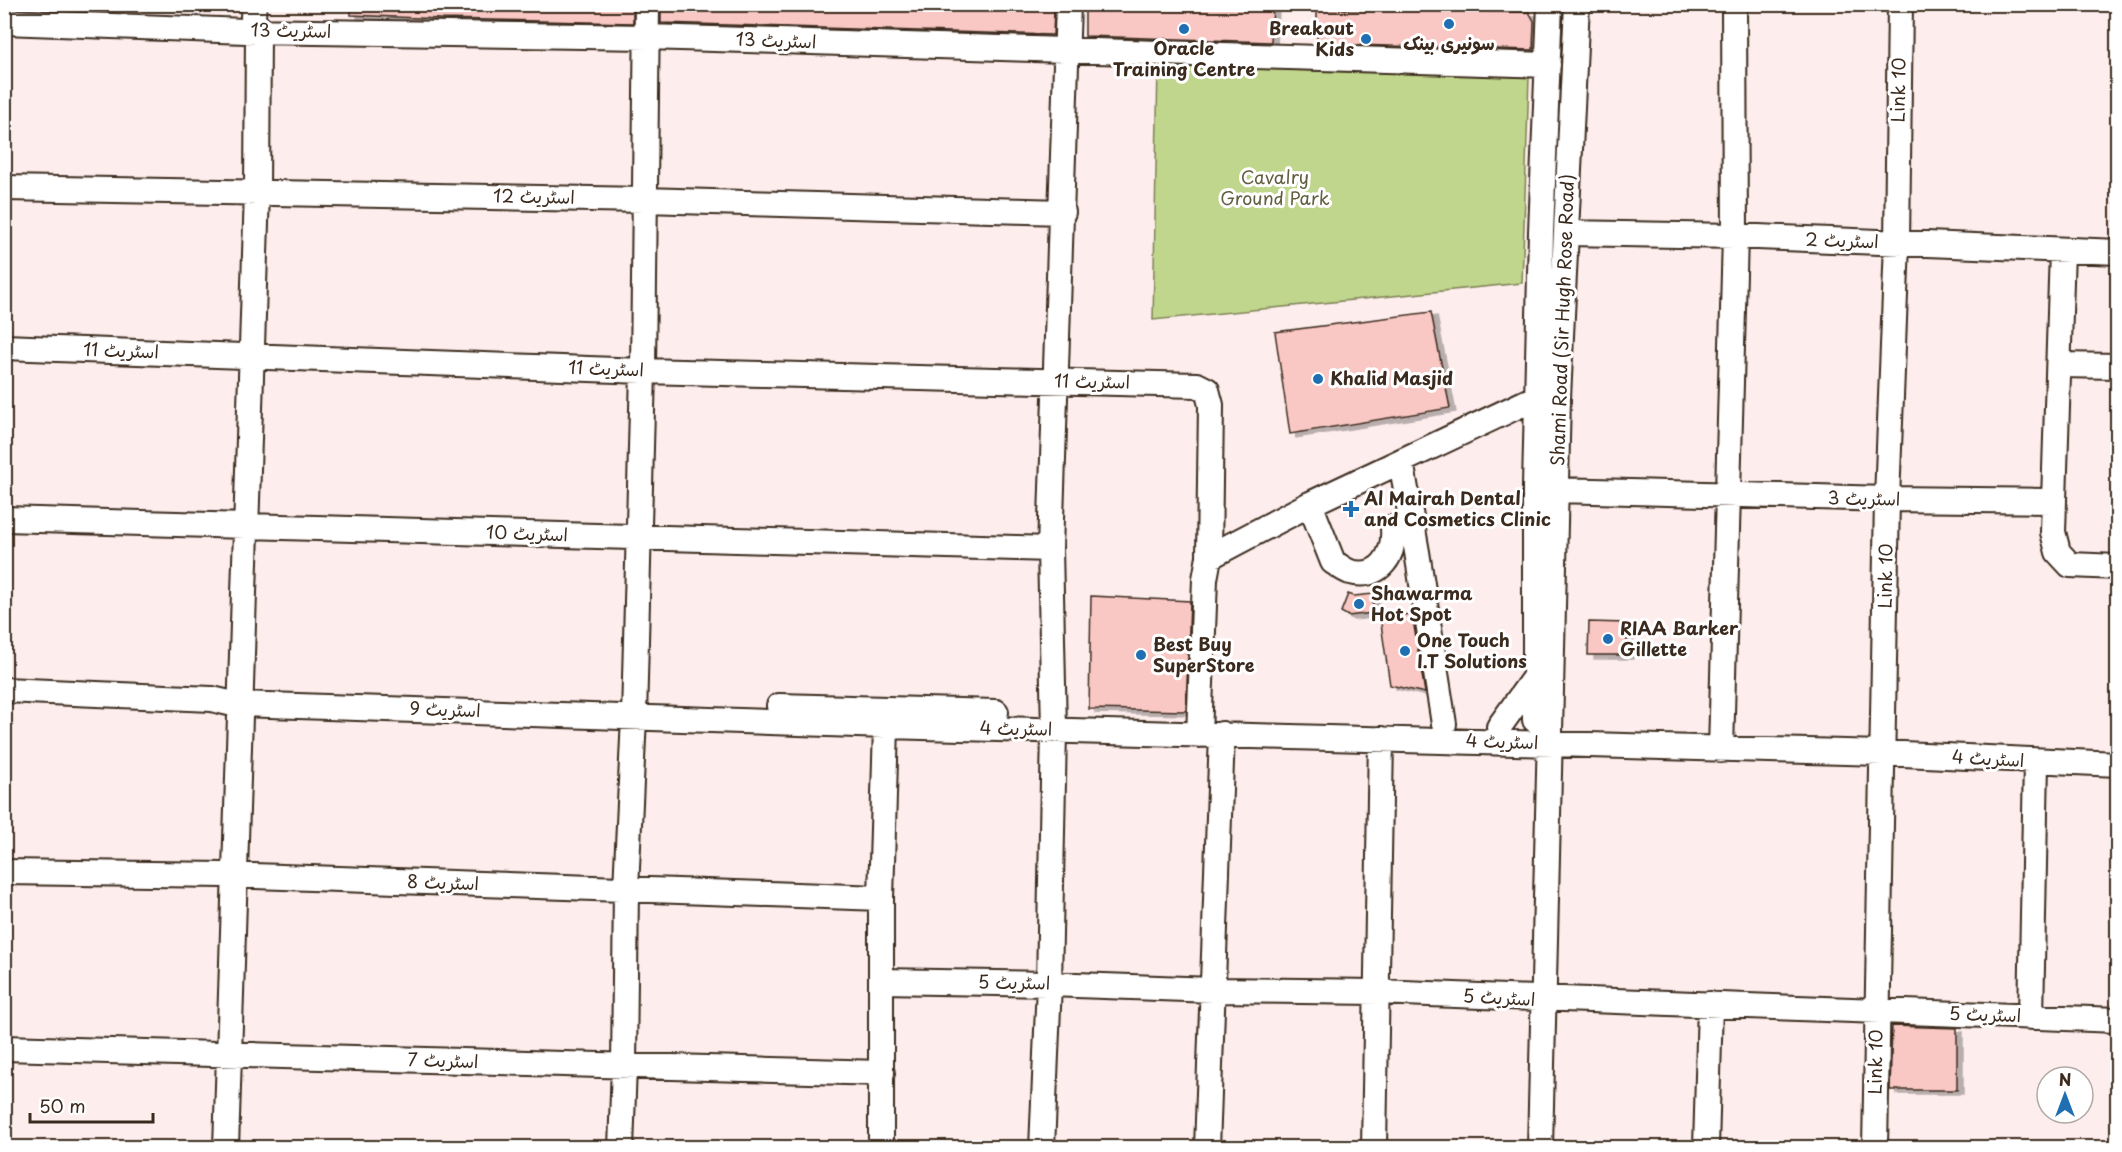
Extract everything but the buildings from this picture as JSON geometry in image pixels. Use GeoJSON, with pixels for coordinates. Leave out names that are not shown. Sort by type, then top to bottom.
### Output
{"type":"FeatureCollection","features":[{"type":"Feature","properties":{"kind":"street"},"geometry":{"type":"LineString","coordinates":[[621,1148],[626,889],[634,709],[643,371],[647,4]]}},
{"type":"Feature","properties":{"kind":"street"},"geometry":{"type":"LineString","coordinates":[[1042,1148],[1049,984],[1053,722],[1050,549],[1063,212],[1068,4]]}},
{"type":"Feature","properties":{"kind":"street","name":"Shami Road (Sir Hugh Rose Road)"},"geometry":{"type":"LineString","coordinates":[[1543,737],[1557,490],[1548,398],[1541,232],[1551,4]]}},
{"type":"Feature","properties":{"kind":"street","name":"Shami Road (Sir Hugh Rose Road)"},"geometry":{"type":"LineString","coordinates":[[1543,737],[1534,678],[1548,398],[1566,233],[1577,4]]}},
{"type":"Feature","properties":{"kind":"street"},"geometry":{"type":"LineString","coordinates":[[1721,750],[1734,236],[1734,4]]}},
{"type":"Feature","properties":{"kind":"street","name":"Link 10"},"geometry":{"type":"LineString","coordinates":[[1875,1148],[1887,499],[1897,243],[1900,4]]}},
{"type":"Feature","properties":{"kind":"street"},"geometry":{"type":"LineString","coordinates":[[216,1148],[224,1054],[230,875],[230,697],[239,526],[253,21]]}},
{"type":"Feature","properties":{"kind":"street","name":"اسٹریٹ 13"},"geometry":{"type":"LineString","coordinates":[[4,22],[253,21],[646,37],[1548,65]]}},
{"type":"Feature","properties":{"kind":"street","name":"اسٹریٹ 12"},"geometry":{"type":"LineString","coordinates":[[4,188],[644,200],[1063,212]]}},
{"type":"Feature","properties":{"kind":"street","name":"اسٹریٹ 2"},"geometry":{"type":"LineString","coordinates":[[1566,233],[1734,236],[2118,252]]}},
{"type":"Feature","properties":{"kind":"street"},"geometry":{"type":"LineString","coordinates":[[2062,250],[2053,532],[2058,552],[2070,565],[2118,567]]}},
{"type":"Feature","properties":{"kind":"street","name":"اسٹریٹ 11"},"geometry":{"type":"LineString","coordinates":[[4,347],[643,371],[1197,385],[1207,390],[1211,405],[1209,557]]}},
{"type":"Feature","properties":{"kind":"street"},"geometry":{"type":"LineString","coordinates":[[2059,365],[2118,366]]}},
{"type":"Feature","properties":{"kind":"street"},"geometry":{"type":"LineString","coordinates":[[1207,1148],[1213,990],[1205,579],[1209,557],[1310,504],[1401,461],[1548,398]]}},
{"type":"Feature","properties":{"kind":"street"},"geometry":{"type":"LineString","coordinates":[[1401,461],[1444,724]]}},
{"type":"Feature","properties":{"kind":"street","name":"اسٹریٹ 3"},"geometry":{"type":"LineString","coordinates":[[1557,490],[2054,501]]}},
{"type":"Feature","properties":{"kind":"street"},"geometry":{"type":"LineString","coordinates":[[1310,504],[1333,562],[1351,572],[1368,572],[1380,568],[1388,559],[1394,541],[1393,528],[1413,526]]}},
{"type":"Feature","properties":{"kind":"street","name":"اسٹریٹ 10"},"geometry":{"type":"LineString","coordinates":[[4,519],[1050,549]]}},
{"type":"Feature","properties":{"kind":"street"},"geometry":{"type":"LineString","coordinates":[[1499,728],[1534,678]]}},
{"type":"Feature","properties":{"kind":"street","name":"اسٹریٹ 9"},"geometry":{"type":"LineString","coordinates":[[4,690],[634,709],[886,726]]}},
{"type":"Feature","properties":{"kind":"street"},"geometry":{"type":"LineString","coordinates":[[634,709],[1207,729],[1444,724],[1499,728],[1543,737],[1544,1000],[1539,1148]]}},
{"type":"Feature","properties":{"kind":"street","name":"اسٹریٹ 4"},"geometry":{"type":"LineString","coordinates":[[886,726],[1053,722]]}},
{"type":"Feature","properties":{"kind":"street"},"geometry":{"type":"LineString","coordinates":[[881,1148],[881,898],[886,726]]}},
{"type":"Feature","properties":{"kind":"street","name":"اسٹریٹ 4"},"geometry":{"type":"LineString","coordinates":[[1207,729],[1380,739],[1543,737],[1721,750],[1882,753],[2036,762],[2118,764]]}},
{"type":"Feature","properties":{"kind":"street"},"geometry":{"type":"LineString","coordinates":[[1374,1148],[1380,739]]}},
{"type":"Feature","properties":{"kind":"street"},"geometry":{"type":"LineString","coordinates":[[2031,1017],[2036,762]]}},
{"type":"Feature","properties":{"kind":"street","name":"اسٹریٹ 8"},"geometry":{"type":"LineString","coordinates":[[4,872],[230,875],[881,898]]}},
{"type":"Feature","properties":{"kind":"street","name":"اسٹریٹ 5"},"geometry":{"type":"LineString","coordinates":[[881,981],[1377,992],[2118,1020]]}},
{"type":"Feature","properties":{"kind":"street"},"geometry":{"type":"LineString","coordinates":[[1706,1148],[1710,1004]]}},
{"type":"Feature","properties":{"kind":"street","name":"اسٹریٹ 7"},"geometry":{"type":"LineString","coordinates":[[4,1048],[882,1073]]}},
{"type":"Feature","properties":{"kind":"street"},"geometry":{"type":"LineString","coordinates":[[224,1054],[226,1148]]}},
{"type":"Feature","properties":{"kind":"green space","name":"Cavalry Ground Park"},"geometry":{"type":"Polygon","coordinates":[[[1158,66],[1529,77],[1522,283],[1153,320],[1158,66]]]}},
{"type":"Feature","properties":{"kind":"place","name":"سونیری بینک"},"geometry":{"type":"Point","coordinates":[1449,24]}},
{"type":"Feature","properties":{"kind":"place","name":"Oracle Training Centre"},"geometry":{"type":"Point","coordinates":[1184,29]}},
{"type":"Feature","properties":{"kind":"place","name":"Breakout Kids"},"geometry":{"type":"Point","coordinates":[1366,39]}},
{"type":"Feature","properties":{"kind":"place","name":"Khalid Masjid"},"geometry":{"type":"Point","coordinates":[1318,379]}},
{"type":"Feature","properties":{"kind":"place","name":"Al Mairah Dental and Cosmetics Clinic"},"geometry":{"type":"Point","coordinates":[1351,509]}},
{"type":"Feature","properties":{"kind":"place","name":"Shawarma Hot Spot"},"geometry":{"type":"Point","coordinates":[1359,604]}},
{"type":"Feature","properties":{"kind":"place","name":"RIAA Barker Gillette"},"geometry":{"type":"Point","coordinates":[1608,639]}},
{"type":"Feature","properties":{"kind":"place","name":"One Touch I.T Solutions"},"geometry":{"type":"Point","coordinates":[1405,651]}},
{"type":"Feature","properties":{"kind":"place","name":"Best Buy SuperStore"},"geometry":{"type":"Point","coordinates":[1141,655]}}]}
